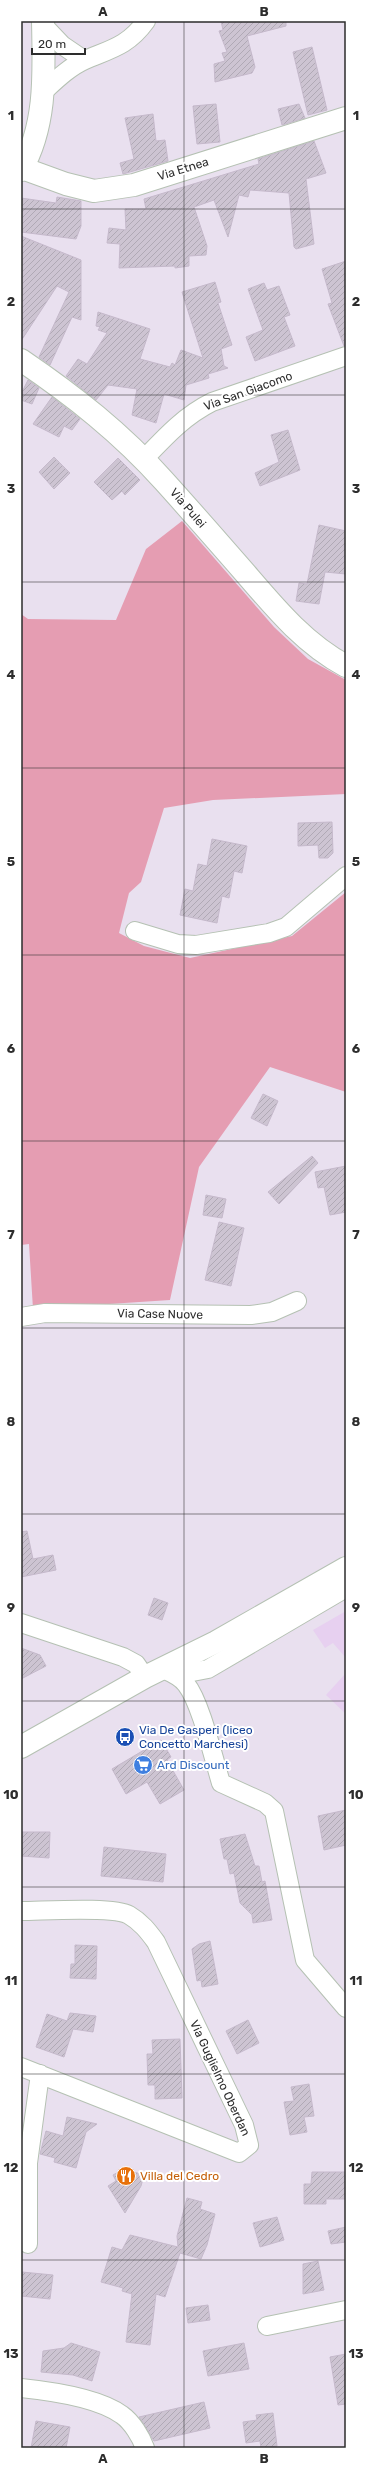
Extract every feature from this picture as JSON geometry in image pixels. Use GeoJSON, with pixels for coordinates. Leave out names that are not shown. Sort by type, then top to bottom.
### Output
{"type":"FeatureCollection","features":[{"type":"Feature","properties":{"kind":"main road"},"geometry":{"type":"LineString","coordinates":[[22,169],[39,128],[43,92],[43,23]]}},
{"type":"Feature","properties":{"kind":"main road","name":"Via Etnea"},"geometry":{"type":"LineString","coordinates":[[22,169],[66,184],[94,191],[134,185],[346,118]]}},
{"type":"Feature","properties":{"kind":"main road","name":"Via Pulei"},"geometry":{"type":"LineString","coordinates":[[21,360],[60,385],[104,420],[144,459],[277,610],[304,637],[346,666]]}},
{"type":"Feature","properties":{"kind":"main road"},"geometry":{"type":"LineString","coordinates":[[21,1747],[345,1572]]}},
{"type":"Feature","properties":{"kind":"street"},"geometry":{"type":"LineString","coordinates":[[43,92],[62,74],[84,60],[119,47],[146,21]]}},
{"type":"Feature","properties":{"kind":"street"},"geometry":{"type":"LineString","coordinates":[[43,23],[62,45],[84,60]]}},
{"type":"Feature","properties":{"kind":"street","name":"Via San Giacomo"},"geometry":{"type":"LineString","coordinates":[[144,459],[176,426],[195,411],[212,402],[346,356]]}},
{"type":"Feature","properties":{"kind":"street"},"geometry":{"type":"LineString","coordinates":[[135,930],[171,942],[196,945],[269,933],[286,927],[346,876]]}},
{"type":"Feature","properties":{"kind":"street","name":"Via Case Nuove"},"geometry":{"type":"LineString","coordinates":[[21,1317],[45,1313],[251,1315],[272,1312],[297,1301]]}},
{"type":"Feature","properties":{"kind":"street"},"geometry":{"type":"LineString","coordinates":[[123,1657],[136,1664],[164,1670],[208,1668],[345,1572]]}},
{"type":"Feature","properties":{"kind":"street"},"geometry":{"type":"LineString","coordinates":[[21,1623],[123,1657],[154,1662],[187,1684],[197,1707],[221,1782],[265,1803],[274,1811],[305,1960],[346,2008]]}},
{"type":"Feature","properties":{"kind":"street"},"geometry":{"type":"LineString","coordinates":[[197,1707],[199,1690],[208,1668]]}},
{"type":"Feature","properties":{"kind":"street","name":"Via Guglielmo Oberdan"},"geometry":{"type":"LineString","coordinates":[[21,1911],[107,1911],[128,1914],[146,1928],[156,1942],[244,2125],[250,2145],[239,2153],[21,2067]]}},
{"type":"Feature","properties":{"kind":"street"},"geometry":{"type":"LineString","coordinates":[[28,2244],[28,2163],[40,2074]]}},
{"type":"Feature","properties":{"kind":"street"},"geometry":{"type":"LineString","coordinates":[[267,2326],[346,2310]]}},
{"type":"Feature","properties":{"kind":"street"},"geometry":{"type":"LineString","coordinates":[[21,2388],[47,2391],[92,2402],[123,2415],[141,2437],[145,2448]]}},
{"type":"Feature","properties":{"kind":"shaded area"},"geometry":{"type":"Polygon","coordinates":[[[182,521],[274,627],[308,659],[346,680],[346,794],[213,800],[164,808],[141,882],[129,893],[119,933],[144,946],[190,958],[292,936],[346,892],[346,1092],[270,1067],[199,1167],[170,1300],[33,1309],[29,1244],[21,1245],[21,614],[28,619],[116,620],[146,549],[182,521]]]}},
{"type":"Feature","properties":{"kind":"shaded area"},"geometry":{"type":"Polygon","coordinates":[[[346,1611],[346,1658],[333,1643],[325,1648],[313,1630],[346,1611]]]}},
{"type":"Feature","properties":{"kind":"shaded area"},"geometry":{"type":"Polygon","coordinates":[[[346,1673],[346,1714],[326,1695],[346,1673]]]}},
{"type":"Feature","properties":{"kind":"building"},"geometry":{"type":"Polygon","coordinates":[[[221,21],[286,21],[286,26],[247,36],[255,67],[252,73],[215,82],[214,64],[225,61],[222,53],[227,52],[219,31],[223,30],[221,21]]]}},
{"type":"Feature","properties":{"kind":"building"},"geometry":{"type":"Polygon","coordinates":[[[312,47],[327,110],[308,115],[293,52],[312,47]]]}},
{"type":"Feature","properties":{"kind":"building"},"geometry":{"type":"Polygon","coordinates":[[[216,104],[220,142],[197,144],[193,106],[216,104]]]}},
{"type":"Feature","properties":{"kind":"building"},"geometry":{"type":"Polygon","coordinates":[[[299,104],[305,118],[282,125],[278,109],[299,104]]]}},
{"type":"Feature","properties":{"kind":"building"},"geometry":{"type":"Polygon","coordinates":[[[153,114],[156,141],[165,140],[168,161],[123,174],[120,163],[134,159],[125,118],[153,114]]]}},
{"type":"Feature","properties":{"kind":"building"},"geometry":{"type":"Polygon","coordinates":[[[314,141],[326,173],[306,179],[314,244],[296,249],[294,247],[289,193],[250,190],[248,197],[239,195],[228,237],[214,200],[194,207],[207,246],[206,255],[189,256],[189,266],[175,268],[175,266],[119,268],[120,244],[107,243],[109,228],[126,230],[125,209],[146,209],[144,199],[259,164],[258,159],[314,141]]]}},
{"type":"Feature","properties":{"kind":"building"},"geometry":{"type":"Polygon","coordinates":[[[57,197],[81,201],[81,226],[76,239],[21,232],[21,198],[56,203],[57,197]]]}},
{"type":"Feature","properties":{"kind":"building"},"geometry":{"type":"Polygon","coordinates":[[[21,236],[81,260],[81,320],[72,317],[50,365],[39,357],[69,292],[57,286],[21,341],[21,236]]]}},
{"type":"Feature","properties":{"kind":"building"},"geometry":{"type":"Polygon","coordinates":[[[346,261],[346,346],[344,346],[328,304],[332,303],[322,269],[346,261]]]}},
{"type":"Feature","properties":{"kind":"building"},"geometry":{"type":"Polygon","coordinates":[[[215,282],[221,302],[218,303],[232,345],[221,349],[224,366],[228,368],[208,374],[209,378],[186,385],[184,400],[164,394],[156,423],[132,415],[137,389],[108,385],[96,400],[66,376],[78,359],[87,364],[107,333],[98,330],[100,327],[96,326],[98,312],[150,329],[140,359],[170,367],[172,363],[175,365],[181,350],[203,358],[182,292],[215,282]]]}},
{"type":"Feature","properties":{"kind":"building"},"geometry":{"type":"Polygon","coordinates":[[[264,283],[267,290],[279,286],[290,315],[284,317],[295,346],[255,361],[246,337],[263,330],[248,289],[264,283]]]}},
{"type":"Feature","properties":{"kind":"building"},"geometry":{"type":"Polygon","coordinates":[[[28,380],[39,388],[32,404],[21,400],[21,394],[28,380]]]}},
{"type":"Feature","properties":{"kind":"building"},"geometry":{"type":"Polygon","coordinates":[[[52,397],[80,419],[72,430],[64,426],[59,437],[33,424],[52,397]]]}},
{"type":"Feature","properties":{"kind":"building"},"geometry":{"type":"Polygon","coordinates":[[[288,430],[300,470],[260,486],[255,473],[279,462],[271,435],[288,430]]]}},
{"type":"Feature","properties":{"kind":"building"},"geometry":{"type":"Polygon","coordinates":[[[54,457],[70,473],[54,489],[39,472],[54,457]]]}},
{"type":"Feature","properties":{"kind":"building"},"geometry":{"type":"Polygon","coordinates":[[[118,458],[140,480],[125,495],[122,491],[112,500],[94,482],[118,458]]]}},
{"type":"Feature","properties":{"kind":"building"},"geometry":{"type":"Polygon","coordinates":[[[319,525],[346,531],[346,574],[325,572],[319,604],[296,601],[299,583],[307,584],[319,525]]]}},
{"type":"Feature","properties":{"kind":"building"},"geometry":{"type":"Polygon","coordinates":[[[332,822],[333,853],[328,858],[319,858],[318,845],[298,846],[298,823],[332,822]]]}},
{"type":"Feature","properties":{"kind":"building"},"geometry":{"type":"Polygon","coordinates":[[[212,839],[247,846],[242,873],[234,871],[229,898],[222,896],[217,923],[180,915],[185,889],[193,891],[198,864],[207,866],[212,839]]]}},
{"type":"Feature","properties":{"kind":"building"},"geometry":{"type":"Polygon","coordinates":[[[263,1094],[278,1101],[267,1126],[251,1118],[263,1094]]]}},
{"type":"Feature","properties":{"kind":"building"},"geometry":{"type":"Polygon","coordinates":[[[312,1156],[318,1163],[279,1204],[268,1192],[312,1156]]]}},
{"type":"Feature","properties":{"kind":"building"},"geometry":{"type":"Polygon","coordinates":[[[346,1166],[346,1212],[330,1215],[324,1187],[318,1188],[315,1172],[346,1166]]]}},
{"type":"Feature","properties":{"kind":"building"},"geometry":{"type":"Polygon","coordinates":[[[206,1195],[226,1199],[222,1218],[203,1215],[206,1195]]]}},
{"type":"Feature","properties":{"kind":"building"},"geometry":{"type":"Polygon","coordinates":[[[219,1222],[244,1228],[231,1286],[205,1280],[219,1222]]]}},
{"type":"Feature","properties":{"kind":"building"},"geometry":{"type":"Polygon","coordinates":[[[27,1531],[33,1559],[53,1555],[56,1570],[21,1577],[21,1532],[27,1531]]]}},
{"type":"Feature","properties":{"kind":"building"},"geometry":{"type":"Polygon","coordinates":[[[154,1598],[168,1603],[162,1620],[148,1615],[154,1598]]]}},
{"type":"Feature","properties":{"kind":"building"},"geometry":{"type":"Polygon","coordinates":[[[21,1648],[40,1655],[46,1666],[21,1679],[21,1648]]]}},
{"type":"Feature","properties":{"kind":"building"},"geometry":{"type":"Polygon","coordinates":[[[161,1740],[171,1757],[167,1760],[184,1790],[160,1804],[147,1782],[126,1794],[112,1769],[161,1740]]]}},
{"type":"Feature","properties":{"kind":"building"},"geometry":{"type":"Polygon","coordinates":[[[346,1810],[346,1845],[324,1850],[318,1816],[346,1810]]]}},
{"type":"Feature","properties":{"kind":"building"},"geometry":{"type":"Polygon","coordinates":[[[21,1832],[50,1832],[49,1858],[21,1856],[21,1832]]]}},
{"type":"Feature","properties":{"kind":"building"},"geometry":{"type":"Polygon","coordinates":[[[245,1834],[255,1866],[259,1866],[262,1882],[265,1881],[272,1920],[253,1923],[252,1915],[240,1903],[234,1873],[230,1874],[227,1859],[224,1859],[220,1839],[245,1834]]]}},
{"type":"Feature","properties":{"kind":"building"},"geometry":{"type":"Polygon","coordinates":[[[104,1847],[166,1854],[163,1882],[101,1876],[104,1847]]]}},
{"type":"Feature","properties":{"kind":"building"},"geometry":{"type":"Polygon","coordinates":[[[210,1941],[218,1984],[202,1987],[201,1980],[197,1981],[192,1949],[199,1944],[210,1941]]]}},
{"type":"Feature","properties":{"kind":"building"},"geometry":{"type":"Polygon","coordinates":[[[75,1945],[97,1946],[96,1979],[70,1978],[71,1964],[75,1964],[75,1945]]]}},
{"type":"Feature","properties":{"kind":"building"},"geometry":{"type":"Polygon","coordinates":[[[70,2013],[96,2016],[93,2032],[73,2029],[64,2057],[36,2047],[47,2014],[67,2021],[70,2013]]]}},
{"type":"Feature","properties":{"kind":"building"},"geometry":{"type":"Polygon","coordinates":[[[248,2020],[259,2043],[237,2054],[226,2031],[248,2020]]]}},
{"type":"Feature","properties":{"kind":"building"},"geometry":{"type":"Polygon","coordinates":[[[180,2039],[182,2098],[155,2099],[155,2085],[148,2085],[147,2054],[153,2054],[152,2040],[180,2039]]]}},
{"type":"Feature","properties":{"kind":"building"},"geometry":{"type":"Polygon","coordinates":[[[309,2084],[314,2116],[304,2117],[307,2132],[290,2135],[284,2102],[294,2101],[291,2087],[309,2084]]]}},
{"type":"Feature","properties":{"kind":"building"},"geometry":{"type":"Polygon","coordinates":[[[67,2117],[97,2124],[86,2132],[76,2168],[54,2162],[55,2158],[40,2154],[46,2131],[63,2136],[67,2117]]]}},
{"type":"Feature","properties":{"kind":"building"},"geometry":{"type":"Polygon","coordinates":[[[124,2169],[144,2175],[141,2186],[125,2213],[108,2186],[116,2181],[113,2175],[124,2169]]]}},
{"type":"Feature","properties":{"kind":"building"},"geometry":{"type":"Polygon","coordinates":[[[312,2172],[346,2172],[346,2199],[326,2199],[326,2204],[304,2204],[304,2184],[311,2184],[312,2172]]]}},
{"type":"Feature","properties":{"kind":"building"},"geometry":{"type":"Polygon","coordinates":[[[187,2198],[202,2202],[200,2209],[215,2214],[207,2245],[201,2259],[180,2253],[165,2297],[156,2294],[150,2345],[126,2342],[132,2294],[122,2291],[123,2288],[101,2282],[112,2247],[122,2250],[130,2235],[178,2247],[177,2236],[187,2198]]]}},
{"type":"Feature","properties":{"kind":"building"},"geometry":{"type":"Polygon","coordinates":[[[277,2217],[284,2240],[260,2247],[253,2223],[277,2217]]]}},
{"type":"Feature","properties":{"kind":"building"},"geometry":{"type":"Polygon","coordinates":[[[346,2227],[346,2242],[331,2244],[328,2231],[346,2227]]]}},
{"type":"Feature","properties":{"kind":"building"},"geometry":{"type":"Polygon","coordinates":[[[318,2261],[324,2290],[303,2294],[303,2264],[318,2261]]]}},
{"type":"Feature","properties":{"kind":"building"},"geometry":{"type":"Polygon","coordinates":[[[22,2272],[53,2275],[50,2299],[21,2296],[22,2272]]]}},
{"type":"Feature","properties":{"kind":"building"},"geometry":{"type":"Polygon","coordinates":[[[208,2305],[210,2320],[188,2323],[186,2308],[208,2305]]]}},
{"type":"Feature","properties":{"kind":"building"},"geometry":{"type":"Polygon","coordinates":[[[71,2343],[100,2352],[92,2381],[73,2375],[41,2372],[43,2351],[64,2348],[71,2343]]]}},
{"type":"Feature","properties":{"kind":"building"},"geometry":{"type":"Polygon","coordinates":[[[244,2343],[249,2369],[208,2376],[203,2351],[244,2343]]]}},
{"type":"Feature","properties":{"kind":"building"},"geometry":{"type":"Polygon","coordinates":[[[346,2354],[346,2404],[338,2405],[330,2357],[346,2354]]]}},
{"type":"Feature","properties":{"kind":"building"},"geometry":{"type":"Polygon","coordinates":[[[204,2402],[210,2428],[154,2441],[139,2417],[204,2402]]]}},
{"type":"Feature","properties":{"kind":"building"},"geometry":{"type":"Polygon","coordinates":[[[273,2413],[277,2446],[261,2448],[260,2441],[246,2443],[243,2422],[257,2420],[256,2415],[273,2413]]]}},
{"type":"Feature","properties":{"kind":"building"},"geometry":{"type":"Polygon","coordinates":[[[36,2421],[70,2427],[66,2448],[31,2448],[36,2421]]]}},
{"type":"Feature","properties":{"kind":"place","name":"Via De Gasperi (liceo Concetto Marchesi)"},"geometry":{"type":"Point","coordinates":[125,1737]}},
{"type":"Feature","properties":{"kind":"place","name":"Ard Discount"},"geometry":{"type":"Point","coordinates":[143,1765]}},
{"type":"Feature","properties":{"kind":"place","name":"Villa del Cedro"},"geometry":{"type":"Point","coordinates":[126,2176]}}]}
